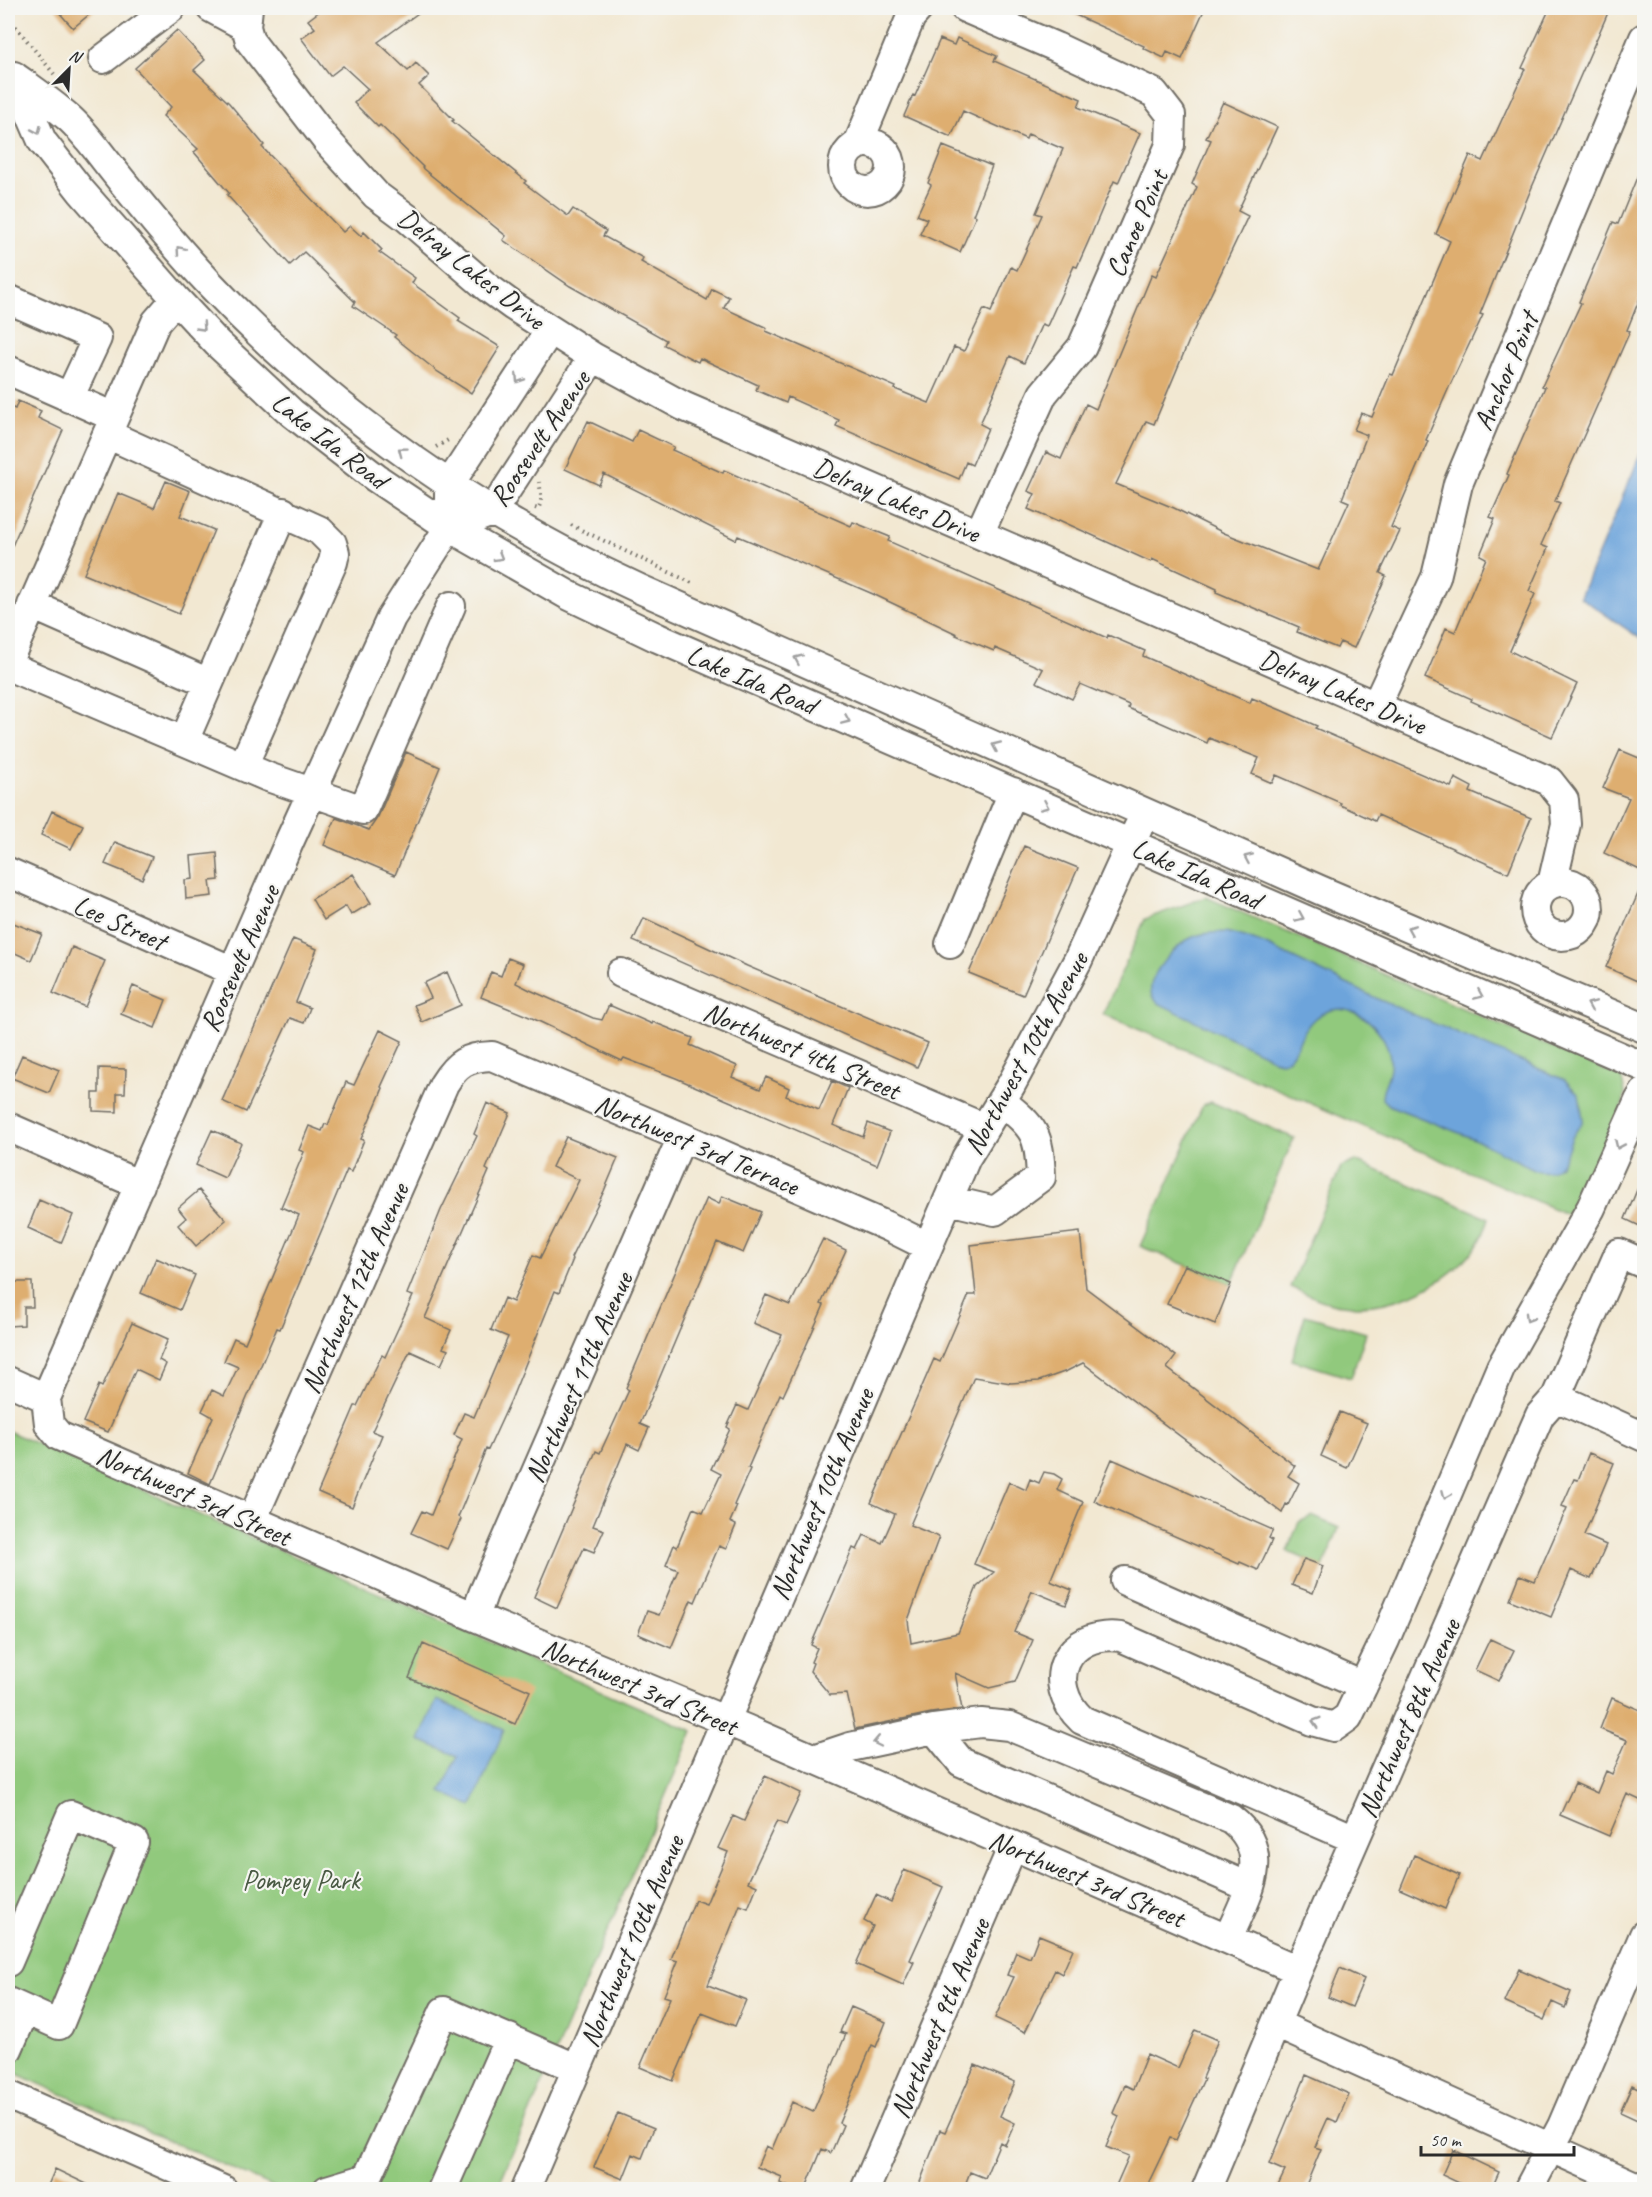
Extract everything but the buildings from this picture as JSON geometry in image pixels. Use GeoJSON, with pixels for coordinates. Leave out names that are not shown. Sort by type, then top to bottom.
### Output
{"type":"FeatureCollection","features":[{"type":"Feature","properties":{"kind":"street"},"geometry":{"type":"LineString","coordinates":[[103,60],[171,8]]}},
{"type":"Feature","properties":{"kind":"street"},"geometry":{"type":"LineString","coordinates":[[211,8],[247,17]]}},
{"type":"Feature","properties":{"kind":"street"},"geometry":{"type":"LineString","coordinates":[[858,144],[911,17],[919,8]]}},
{"type":"Feature","properties":{"kind":"street","name":"Canoe Point"},"geometry":{"type":"LineString","coordinates":[[965,8],[1154,93],[1171,115],[1170,145],[1082,347],[1043,394],[979,534]]}},
{"type":"Feature","properties":{"kind":"street","name":"Delray Lakes Drive"},"geometry":{"type":"LineString","coordinates":[[247,17],[250,41],[327,141],[376,195],[407,218],[487,287],[550,330],[593,357],[683,406],[1549,781],[1564,800],[1566,824],[1552,884]]}},
{"type":"Feature","properties":{"kind":"street","name":"Anchor Point"},"geometry":{"type":"LineString","coordinates":[[1376,706],[1436,577],[1458,484],[1644,38]]}},
{"type":"Feature","properties":{"kind":"street","name":"Lake Ida Road"},"geometry":{"type":"LineString","coordinates":[[10,75],[42,141],[81,191],[217,343],[292,413],[375,478],[449,527],[526,573],[614,618],[1644,1067]]}},
{"type":"Feature","properties":{"kind":"street","name":"Lake Ida Road"},"geometry":{"type":"LineString","coordinates":[[10,75],[70,119],[179,250],[245,320],[319,386],[449,485],[492,512],[542,541],[611,576],[1320,890],[1644,1028]]}},
{"type":"Feature","properties":{"kind":"street"},"geometry":{"type":"LineString","coordinates":[[8,299],[97,339],[69,398]]}},
{"type":"Feature","properties":{"kind":"street"},"geometry":{"type":"LineString","coordinates":[[8,661],[156,322],[176,299]]}},
{"type":"Feature","properties":{"kind":"street","name":"Roosevelt Avenue"},"geometry":{"type":"LineString","coordinates":[[46,1398],[312,792],[391,618],[449,527],[449,485],[550,330]]}},
{"type":"Feature","properties":{"kind":"street","name":"Roosevelt Avenue"},"geometry":{"type":"LineString","coordinates":[[449,527],[492,512],[593,357]]}},
{"type":"Feature","properties":{"kind":"street"},"geometry":{"type":"LineString","coordinates":[[8,370],[69,398],[110,426],[283,512],[327,536],[332,543],[333,562],[243,766]]}},
{"type":"Feature","properties":{"kind":"street"},"geometry":{"type":"LineString","coordinates":[[184,741],[283,512]]}},
{"type":"Feature","properties":{"kind":"street"},"geometry":{"type":"LineString","coordinates":[[32,605],[209,683]]}},
{"type":"Feature","properties":{"kind":"street"},"geometry":{"type":"LineString","coordinates":[[8,666],[243,766],[363,810],[451,606]]}},
{"type":"Feature","properties":{"kind":"street"},"geometry":{"type":"LineString","coordinates":[[950,944],[1013,792]]}},
{"type":"Feature","properties":{"kind":"street","name":"Northwest 10th Avenue"},"geometry":{"type":"LineString","coordinates":[[525,2190],[966,1158],[1001,1101],[1078,960],[1145,812]]}},
{"type":"Feature","properties":{"kind":"street","name":"Lee Street"},"geometry":{"type":"LineString","coordinates":[[8,872],[233,971]]}},
{"type":"Feature","properties":{"kind":"street","name":"Northwest 4th Street"},"geometry":{"type":"LineString","coordinates":[[621,973],[984,1128]]}},
{"type":"Feature","properties":{"kind":"street","name":"Northwest 3rd Terrace"},"geometry":{"type":"LineString","coordinates":[[464,1061],[477,1056],[492,1056],[889,1227],[927,1246]]}},
{"type":"Feature","properties":{"kind":"street","name":"Northwest 12th Avenue"},"geometry":{"type":"LineString","coordinates":[[252,1520],[444,1084],[452,1071],[464,1061]]}},
{"type":"Feature","properties":{"kind":"street"},"geometry":{"type":"LineString","coordinates":[[1355,1839],[1082,1720],[1071,1710],[1064,1698],[1061,1683],[1063,1669],[1069,1656],[1079,1645],[1092,1638],[1106,1635],[1121,1638],[1312,1721],[1334,1727],[1348,1717],[1385,1640],[1501,1367],[1591,1208],[1644,1093]]}},
{"type":"Feature","properties":{"kind":"street"},"geometry":{"type":"LineString","coordinates":[[948,1200],[995,1211],[1041,1177],[1040,1146],[1026,1121],[1001,1101]]}},
{"type":"Feature","properties":{"kind":"street"},"geometry":{"type":"LineString","coordinates":[[8,1127],[140,1185]]}},
{"type":"Feature","properties":{"kind":"street","name":"Northwest 11th Avenue"},"geometry":{"type":"LineString","coordinates":[[475,1617],[682,1137]]}},
{"type":"Feature","properties":{"kind":"street","name":"Northwest 8th Avenue"},"geometry":{"type":"LineString","coordinates":[[1206,2190],[1298,1970],[1540,1415],[1556,1397],[1632,1258]]}},
{"type":"Feature","properties":{"kind":"street"},"geometry":{"type":"LineString","coordinates":[[8,1381],[46,1398]]}},
{"type":"Feature","properties":{"kind":"street"},"geometry":{"type":"LineString","coordinates":[[1556,1397],[1644,1437]]}},
{"type":"Feature","properties":{"kind":"street","name":"Northwest 3rd Street"},"geometry":{"type":"LineString","coordinates":[[46,1398],[49,1424],[58,1436],[475,1617],[725,1720],[1298,1970]]}},
{"type":"Feature","properties":{"kind":"street"},"geometry":{"type":"LineString","coordinates":[[1125,1581],[1363,1686]]}},
{"type":"Feature","properties":{"kind":"street"},"geometry":{"type":"LineString","coordinates":[[814,1760],[850,1747],[934,1729],[981,1723],[1008,1726],[1231,1819],[1244,1828],[1252,1842],[1256,1857],[1255,1873],[1228,1939]]}},
{"type":"Feature","properties":{"kind":"street"},"geometry":{"type":"LineString","coordinates":[[934,1729],[961,1762],[1249,1887]]}},
{"type":"Feature","properties":{"kind":"street"},"geometry":{"type":"LineString","coordinates":[[8,1962],[71,1815],[134,1842],[59,2025],[16,2006],[8,2049]]}},
{"type":"Feature","properties":{"kind":"street","name":"Northwest 9th Avenue"},"geometry":{"type":"LineString","coordinates":[[866,2190],[1013,1846]]}},
{"type":"Feature","properties":{"kind":"street"},"geometry":{"type":"LineString","coordinates":[[1528,2190],[1562,2126],[1644,1935]]}},
{"type":"Feature","properties":{"kind":"street"},"geometry":{"type":"LineString","coordinates":[[340,2188],[367,2178],[444,2011],[576,2068]]}},
{"type":"Feature","properties":{"kind":"street"},"geometry":{"type":"LineString","coordinates":[[1276,2024],[1644,2190]]}},
{"type":"Feature","properties":{"kind":"street"},"geometry":{"type":"LineString","coordinates":[[441,2190],[509,2038]]}},
{"type":"Feature","properties":{"kind":"street"},"geometry":{"type":"LineString","coordinates":[[8,2095],[186,2182],[223,2190]]}},
{"type":"Feature","properties":{"kind":"path"},"geometry":{"type":"LineString","coordinates":[[8,17],[58,78]]}},
{"type":"Feature","properties":{"kind":"green space"},"geometry":{"type":"Polygon","coordinates":[[[1206,897],[1621,1077],[1625,1092],[1623,1105],[1573,1217],[1103,1014],[1145,919],[1206,897]]]}},
{"type":"Feature","properties":{"kind":"green space"},"geometry":{"type":"Polygon","coordinates":[[[1211,1102],[1294,1138],[1231,1284],[1140,1246],[1203,1105],[1211,1102]]]}},
{"type":"Feature","properties":{"kind":"green space"},"geometry":{"type":"Polygon","coordinates":[[[1355,1161],[1489,1218],[1476,1247],[1461,1264],[1431,1285],[1414,1294],[1378,1304],[1360,1306],[1335,1304],[1290,1287],[1341,1167],[1355,1161]]]}},
{"type":"Feature","properties":{"kind":"green space"},"geometry":{"type":"Polygon","coordinates":[[[1305,1315],[1366,1333],[1351,1378],[1292,1360],[1305,1315]]]}},
{"type":"Feature","properties":{"kind":"green space","name":"Pompey Park"},"geometry":{"type":"Polygon","coordinates":[[[8,1431],[693,1731],[497,2189],[278,2189],[8,2070],[8,1431]]]}},
{"type":"Feature","properties":{"kind":"green space"},"geometry":{"type":"Polygon","coordinates":[[[1312,1516],[1339,1528],[1323,1567],[1287,1551],[1299,1522],[1312,1516]]]}},
{"type":"Feature","properties":{"kind":"water"},"geometry":{"type":"Polygon","coordinates":[[[1644,446],[1644,641],[1580,597],[1644,446]]]}},
{"type":"Feature","properties":{"kind":"water"},"geometry":{"type":"Polygon","coordinates":[[[1226,932],[1264,944],[1380,1000],[1565,1080],[1579,1095],[1583,1120],[1562,1162],[1552,1170],[1545,1172],[1536,1170],[1472,1138],[1388,1105],[1382,1099],[1390,1068],[1387,1046],[1374,1026],[1354,1012],[1332,1010],[1321,1014],[1306,1029],[1287,1060],[1280,1062],[1158,1003],[1152,996],[1153,980],[1171,953],[1186,940],[1197,935],[1226,932]]]}},
{"type":"Feature","properties":{"kind":"water"},"geometry":{"type":"Polygon","coordinates":[[[437,1700],[504,1730],[472,1806],[441,1792],[458,1756],[419,1740],[437,1700]]]}}]}
